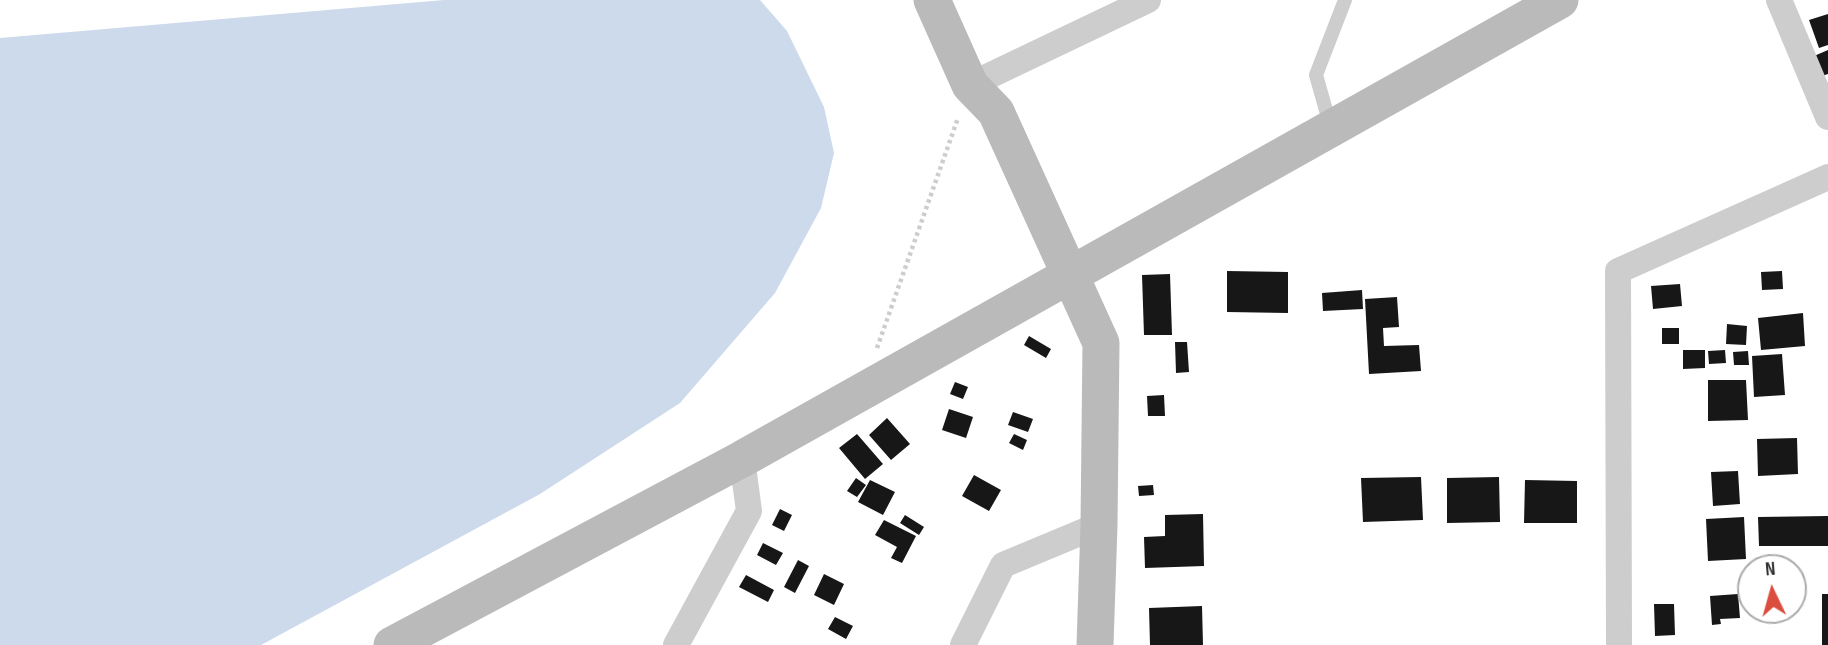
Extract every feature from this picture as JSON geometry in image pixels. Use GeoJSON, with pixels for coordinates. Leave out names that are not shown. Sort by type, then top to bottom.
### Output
{"type":"FeatureCollection","features":[{"type":"Feature","properties":{"kind":"main road"},"geometry":{"type":"LineString","coordinates":[[932,0],[970,85],[996,112],[1101,343],[1095,645]]}},
{"type":"Feature","properties":{"kind":"main road"},"geometry":{"type":"LineString","coordinates":[[392,645],[742,459],[1560,0]]}},
{"type":"Feature","properties":{"kind":"street"},"geometry":{"type":"LineString","coordinates":[[970,85],[1148,0]]}},
{"type":"Feature","properties":{"kind":"street"},"geometry":{"type":"LineString","coordinates":[[1779,0],[1828,117]]}},
{"type":"Feature","properties":{"kind":"street"},"geometry":{"type":"LineString","coordinates":[[1619,645],[1618,271],[1828,177]]}},
{"type":"Feature","properties":{"kind":"street"},"geometry":{"type":"LineString","coordinates":[[676,645],[749,511],[742,459]]}},
{"type":"Feature","properties":{"kind":"street"},"geometry":{"type":"LineString","coordinates":[[963,645],[1003,565],[1099,526]]}},
{"type":"Feature","properties":{"kind":"lane"},"geometry":{"type":"LineString","coordinates":[[1331,129],[1316,75],[1345,0]]}},
{"type":"Feature","properties":{"kind":"path"},"geometry":{"type":"LineString","coordinates":[[861,391],[970,85]]}},
{"type":"Feature","properties":{"kind":"water"},"geometry":{"type":"Polygon","coordinates":[[[444,0],[760,0],[787,31],[824,107],[834,153],[821,208],[775,293],[680,403],[540,494],[261,645],[0,645],[0,38],[444,0]]]}},
{"type":"Feature","properties":{"kind":"building"},"geometry":{"type":"Polygon","coordinates":[[[1828,14],[1828,45],[1819,48],[1809,20],[1828,14]]]}},
{"type":"Feature","properties":{"kind":"building"},"geometry":{"type":"Polygon","coordinates":[[[1828,50],[1828,74],[1822,76],[1814,56],[1828,50]]]}},
{"type":"Feature","properties":{"kind":"building"},"geometry":{"type":"Polygon","coordinates":[[[1227,271],[1288,272],[1288,313],[1227,312],[1227,271]]]}},
{"type":"Feature","properties":{"kind":"building"},"geometry":{"type":"Polygon","coordinates":[[[1782,271],[1783,289],[1762,290],[1761,272],[1782,271]]]}},
{"type":"Feature","properties":{"kind":"building"},"geometry":{"type":"Polygon","coordinates":[[[1170,274],[1172,335],[1144,335],[1142,275],[1170,274]]]}},
{"type":"Feature","properties":{"kind":"building"},"geometry":{"type":"Polygon","coordinates":[[[1680,284],[1682,306],[1653,309],[1651,286],[1680,284]]]}},
{"type":"Feature","properties":{"kind":"building"},"geometry":{"type":"Polygon","coordinates":[[[1362,290],[1363,309],[1323,311],[1322,293],[1362,290]]]}},
{"type":"Feature","properties":{"kind":"building"},"geometry":{"type":"Polygon","coordinates":[[[1397,297],[1399,327],[1383,328],[1384,346],[1419,345],[1421,371],[1369,374],[1365,299],[1397,297]]]}},
{"type":"Feature","properties":{"kind":"building"},"geometry":{"type":"Polygon","coordinates":[[[1803,313],[1805,346],[1761,350],[1758,318],[1803,313]]]}},
{"type":"Feature","properties":{"kind":"building"},"geometry":{"type":"Polygon","coordinates":[[[1727,324],[1747,326],[1746,345],[1726,344],[1727,324]]]}},
{"type":"Feature","properties":{"kind":"building"},"geometry":{"type":"Polygon","coordinates":[[[1662,328],[1679,328],[1679,344],[1662,344],[1662,328]]]}},
{"type":"Feature","properties":{"kind":"building"},"geometry":{"type":"Polygon","coordinates":[[[1029,336],[1051,349],[1046,358],[1024,345],[1029,336]]]}},
{"type":"Feature","properties":{"kind":"building"},"geometry":{"type":"Polygon","coordinates":[[[1175,342],[1187,342],[1189,372],[1176,373],[1175,342]]]}},
{"type":"Feature","properties":{"kind":"building"},"geometry":{"type":"Polygon","coordinates":[[[1683,350],[1705,350],[1705,368],[1683,369],[1683,350]]]}},
{"type":"Feature","properties":{"kind":"building"},"geometry":{"type":"Polygon","coordinates":[[[1725,350],[1726,363],[1709,364],[1708,351],[1725,350]]]}},
{"type":"Feature","properties":{"kind":"building"},"geometry":{"type":"Polygon","coordinates":[[[1748,351],[1749,365],[1734,365],[1733,352],[1748,351]]]}},
{"type":"Feature","properties":{"kind":"building"},"geometry":{"type":"Polygon","coordinates":[[[1782,354],[1785,395],[1754,397],[1752,356],[1782,354]]]}},
{"type":"Feature","properties":{"kind":"building"},"geometry":{"type":"Polygon","coordinates":[[[1708,380],[1746,380],[1748,420],[1708,421],[1708,380]]]}},
{"type":"Feature","properties":{"kind":"building"},"geometry":{"type":"Polygon","coordinates":[[[955,382],[968,387],[963,399],[950,394],[955,382]]]}},
{"type":"Feature","properties":{"kind":"building"},"geometry":{"type":"Polygon","coordinates":[[[1164,395],[1165,416],[1148,416],[1147,396],[1164,395]]]}},
{"type":"Feature","properties":{"kind":"building"},"geometry":{"type":"Polygon","coordinates":[[[949,409],[973,417],[966,438],[942,430],[949,409]]]}},
{"type":"Feature","properties":{"kind":"building"},"geometry":{"type":"Polygon","coordinates":[[[1013,412],[1033,419],[1028,432],[1008,425],[1013,412]]]}},
{"type":"Feature","properties":{"kind":"building"},"geometry":{"type":"Polygon","coordinates":[[[887,418],[910,444],[891,460],[869,435],[887,418]]]}},
{"type":"Feature","properties":{"kind":"building"},"geometry":{"type":"Polygon","coordinates":[[[857,434],[883,464],[865,479],[839,448],[857,434]]]}},
{"type":"Feature","properties":{"kind":"building"},"geometry":{"type":"Polygon","coordinates":[[[1014,434],[1027,440],[1023,450],[1009,443],[1014,434]]]}},
{"type":"Feature","properties":{"kind":"building"},"geometry":{"type":"Polygon","coordinates":[[[1797,438],[1798,474],[1758,476],[1757,439],[1797,438]]]}},
{"type":"Feature","properties":{"kind":"building"},"geometry":{"type":"Polygon","coordinates":[[[1738,471],[1740,504],[1713,506],[1711,472],[1738,471]]]}},
{"type":"Feature","properties":{"kind":"building"},"geometry":{"type":"Polygon","coordinates":[[[974,475],[1001,490],[989,511],[962,496],[974,475]]]}},
{"type":"Feature","properties":{"kind":"building"},"geometry":{"type":"Polygon","coordinates":[[[1421,477],[1423,520],[1363,522],[1361,478],[1421,477]]]}},
{"type":"Feature","properties":{"kind":"building"},"geometry":{"type":"Polygon","coordinates":[[[1499,477],[1500,522],[1447,523],[1447,478],[1499,477]]]}},
{"type":"Feature","properties":{"kind":"building"},"geometry":{"type":"Polygon","coordinates":[[[856,478],[866,485],[857,497],[847,491],[856,478]]]}},
{"type":"Feature","properties":{"kind":"building"},"geometry":{"type":"Polygon","coordinates":[[[870,480],[895,492],[883,515],[858,502],[870,480]]]}},
{"type":"Feature","properties":{"kind":"building"},"geometry":{"type":"Polygon","coordinates":[[[1525,480],[1577,481],[1577,523],[1524,523],[1525,480]]]}},
{"type":"Feature","properties":{"kind":"building"},"geometry":{"type":"Polygon","coordinates":[[[1153,485],[1154,495],[1139,496],[1138,486],[1153,485]]]}},
{"type":"Feature","properties":{"kind":"building"},"geometry":{"type":"Polygon","coordinates":[[[780,509],[792,515],[784,531],[772,525],[780,509]]]}},
{"type":"Feature","properties":{"kind":"building"},"geometry":{"type":"Polygon","coordinates":[[[1203,514],[1204,566],[1145,568],[1144,537],[1165,536],[1165,515],[1203,514]]]}},
{"type":"Feature","properties":{"kind":"building"},"geometry":{"type":"Polygon","coordinates":[[[905,515],[924,527],[919,535],[900,523],[905,515]]]}},
{"type":"Feature","properties":{"kind":"building"},"geometry":{"type":"Polygon","coordinates":[[[1828,516],[1828,546],[1759,546],[1758,517],[1828,516]]]}},
{"type":"Feature","properties":{"kind":"building"},"geometry":{"type":"Polygon","coordinates":[[[1744,517],[1746,554],[1737,554],[1737,559],[1708,561],[1706,519],[1744,517]]]}},
{"type":"Feature","properties":{"kind":"building"},"geometry":{"type":"Polygon","coordinates":[[[884,520],[916,536],[902,563],[891,558],[897,547],[875,535],[884,520]]]}},
{"type":"Feature","properties":{"kind":"building"},"geometry":{"type":"Polygon","coordinates":[[[763,543],[783,553],[776,565],[757,555],[763,543]]]}},
{"type":"Feature","properties":{"kind":"building"},"geometry":{"type":"Polygon","coordinates":[[[798,560],[809,566],[795,593],[784,587],[798,560]]]}},
{"type":"Feature","properties":{"kind":"building"},"geometry":{"type":"Polygon","coordinates":[[[824,574],[844,584],[834,605],[814,595],[824,574]]]}},
{"type":"Feature","properties":{"kind":"building"},"geometry":{"type":"Polygon","coordinates":[[[746,575],[774,590],[768,602],[739,587],[746,575]]]}},
{"type":"Feature","properties":{"kind":"building"},"geometry":{"type":"Polygon","coordinates":[[[1737,594],[1737,618],[1720,619],[1721,624],[1712,625],[1710,596],[1737,594]]]}},
{"type":"Feature","properties":{"kind":"building"},"geometry":{"type":"Polygon","coordinates":[[[1822,594],[1828,594],[1828,645],[1822,645],[1822,594]]]}},
{"type":"Feature","properties":{"kind":"building"},"geometry":{"type":"Polygon","coordinates":[[[1654,604],[1674,604],[1675,635],[1655,636],[1654,604]]]}},
{"type":"Feature","properties":{"kind":"building"},"geometry":{"type":"Polygon","coordinates":[[[1202,606],[1203,645],[1150,645],[1149,608],[1202,606]]]}},
{"type":"Feature","properties":{"kind":"building"},"geometry":{"type":"Polygon","coordinates":[[[835,617],[853,626],[846,639],[828,629],[835,617]]]}}]}
